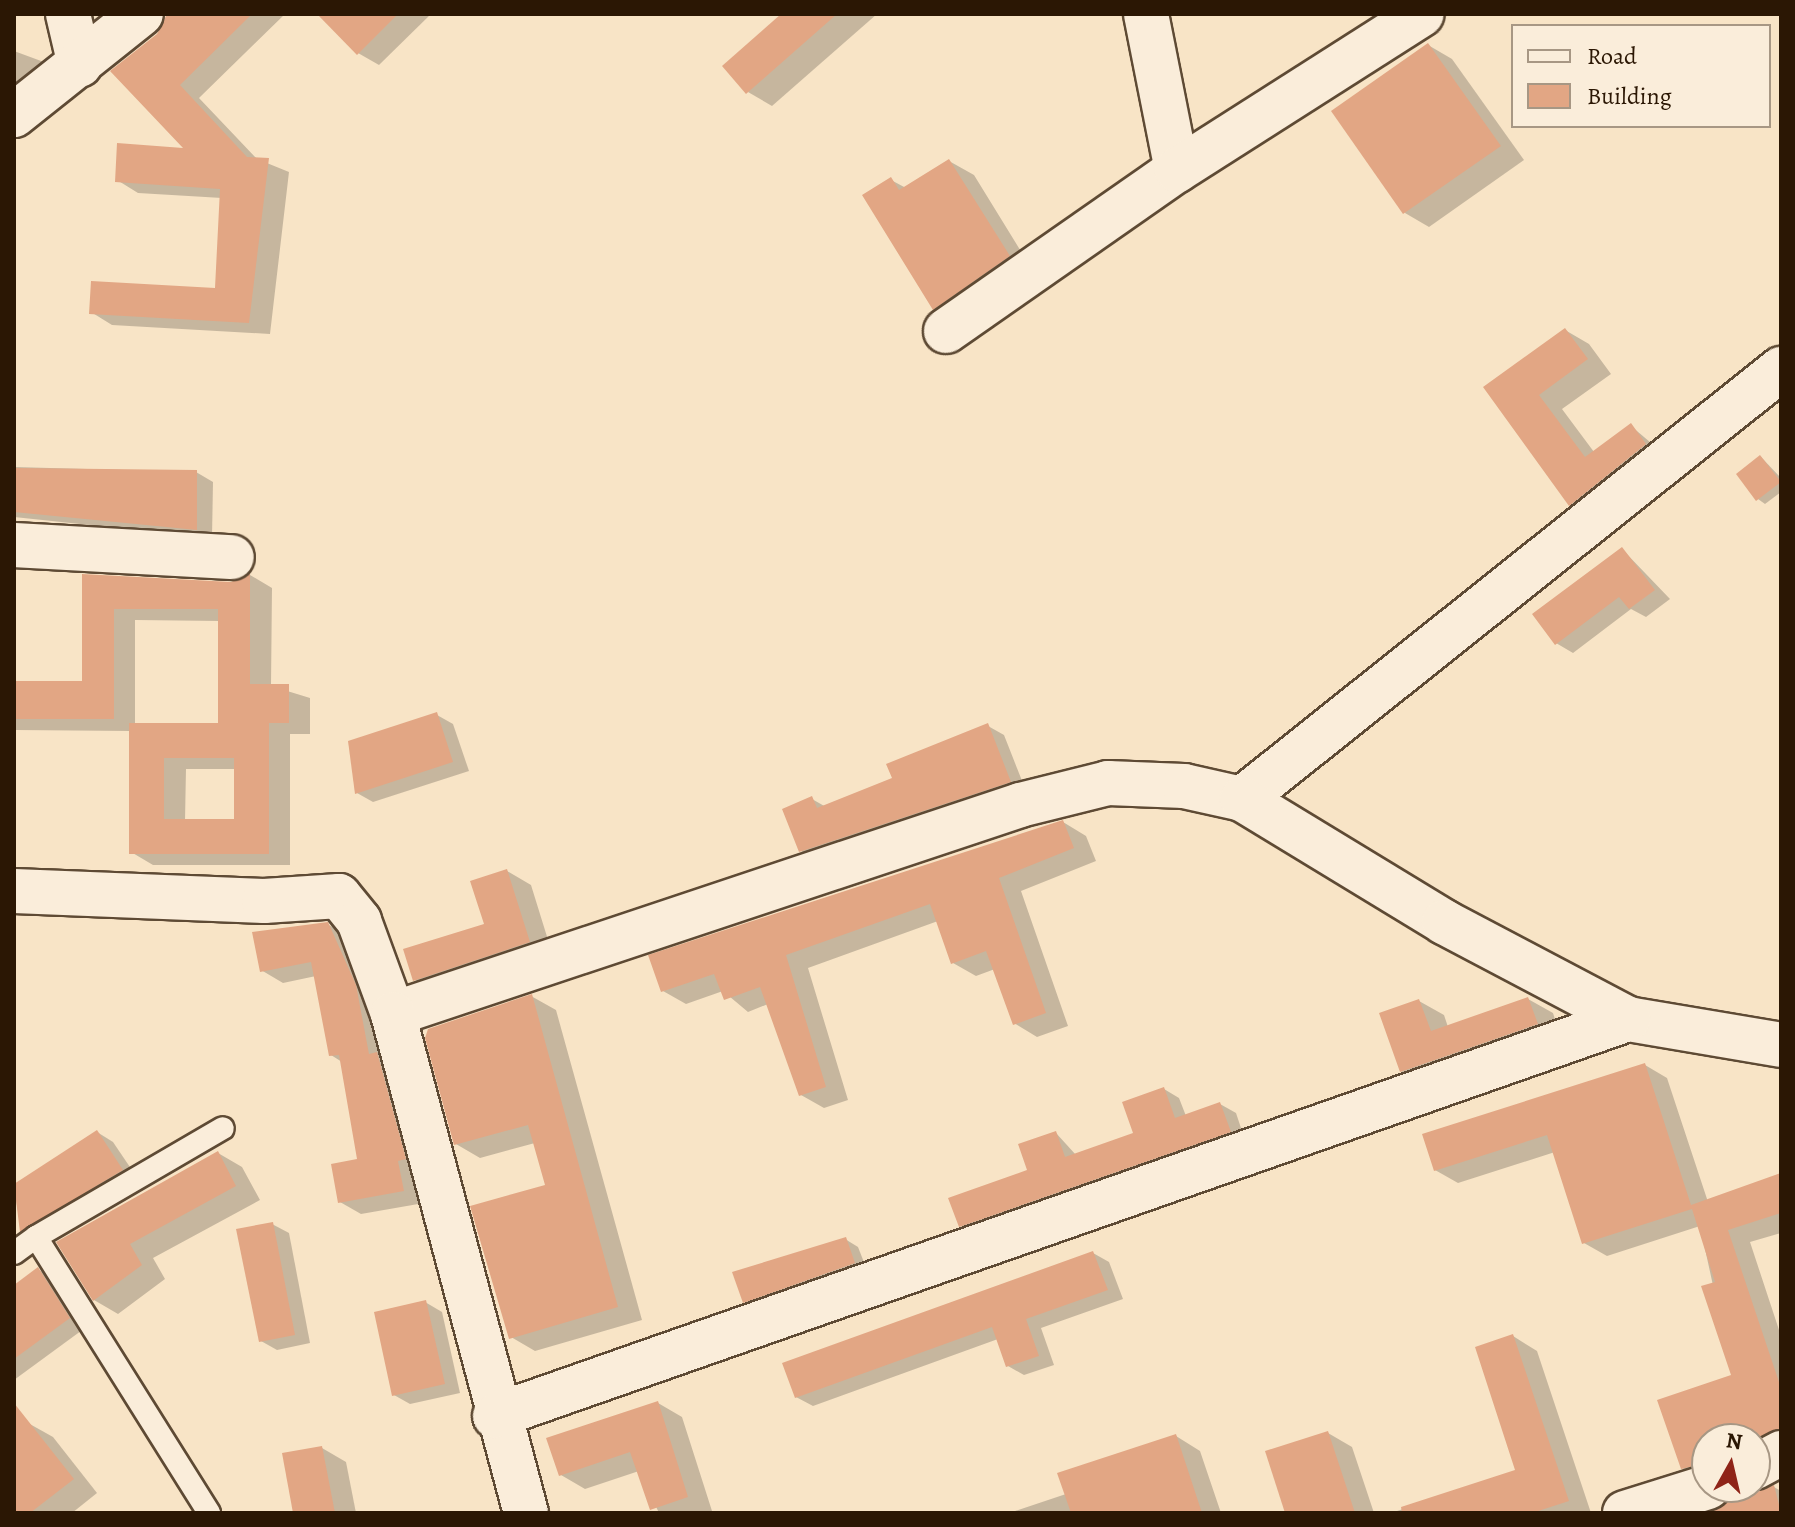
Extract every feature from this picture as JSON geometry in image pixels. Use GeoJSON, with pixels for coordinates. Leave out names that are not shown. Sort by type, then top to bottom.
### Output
{"type":"FeatureCollection","features":[{"type":"Feature","properties":{"kind":"street"},"geometry":{"type":"LineString","coordinates":[[68,14],[80,65]]}},
{"type":"Feature","properties":{"kind":"street"},"geometry":{"type":"LineString","coordinates":[[14,115],[141,14]]}},
{"type":"Feature","properties":{"kind":"street"},"geometry":{"type":"LineString","coordinates":[[1146,14],[1177,170]]}},
{"type":"Feature","properties":{"kind":"street"},"geometry":{"type":"LineString","coordinates":[[946,331],[1177,170],[1422,14]]}},
{"type":"Feature","properties":{"kind":"street"},"geometry":{"type":"LineString","coordinates":[[1242,799],[1781,369]]}},
{"type":"Feature","properties":{"kind":"street"},"geometry":{"type":"LineString","coordinates":[[14,545],[232,557]]}},
{"type":"Feature","properties":{"kind":"street"},"geometry":{"type":"LineString","coordinates":[[393,1014],[1020,805],[1108,783],[1184,786],[1242,799],[1444,922],[1628,1019],[1781,1045]]}},
{"type":"Feature","properties":{"kind":"street"},"geometry":{"type":"LineString","coordinates":[[14,891],[264,901],[339,896],[359,921],[393,1014],[495,1416],[526,1513]]}},
{"type":"Feature","properties":{"kind":"street"},"geometry":{"type":"LineString","coordinates":[[495,1416],[1628,1019]]}},
{"type":"Feature","properties":{"kind":"street"},"geometry":{"type":"LineString","coordinates":[[1625,1513],[1691,1492]]}},
{"type":"Feature","properties":{"kind":"lane"},"geometry":{"type":"LineString","coordinates":[[14,1253],[36,1237],[223,1128]]}},
{"type":"Feature","properties":{"kind":"lane"},"geometry":{"type":"LineString","coordinates":[[36,1237],[209,1513]]}},
{"type":"Feature","properties":{"kind":"building"},"geometry":{"type":"Polygon","coordinates":[[[167,14],[252,14],[180,85],[247,157],[269,158],[249,323],[89,314],[91,281],[215,288],[220,189],[115,182],[117,143],[183,148],[110,71],[157,34],[167,14]]]}},
{"type":"Feature","properties":{"kind":"building"},"geometry":{"type":"Polygon","coordinates":[[[317,14],[398,14],[357,55],[317,14]]]}},
{"type":"Feature","properties":{"kind":"building"},"geometry":{"type":"Polygon","coordinates":[[[781,14],[837,14],[746,94],[722,66],[781,14]]]}},
{"type":"Feature","properties":{"kind":"building"},"geometry":{"type":"Polygon","coordinates":[[[1428,43],[1501,146],[1403,214],[1331,111],[1428,43]]]}},
{"type":"Feature","properties":{"kind":"building"},"geometry":{"type":"Polygon","coordinates":[[[949,159],[1010,256],[933,310],[862,195],[891,177],[899,190],[949,159]]]}},
{"type":"Feature","properties":{"kind":"building"},"geometry":{"type":"Polygon","coordinates":[[[1565,328],[1588,359],[1539,395],[1585,457],[1631,423],[1646,444],[1569,506],[1483,387],[1565,328]]]}},
{"type":"Feature","properties":{"kind":"building"},"geometry":{"type":"Polygon","coordinates":[[[1760,455],[1781,482],[1756,501],[1736,474],[1760,455]]]}},
{"type":"Feature","properties":{"kind":"building"},"geometry":{"type":"Polygon","coordinates":[[[14,468],[197,470],[197,530],[14,512],[14,468]]]}},
{"type":"Feature","properties":{"kind":"building"},"geometry":{"type":"Polygon","coordinates":[[[1622,547],[1655,590],[1629,609],[1619,597],[1555,645],[1532,614],[1622,547]]]}},
{"type":"Feature","properties":{"kind":"building"},"geometry":{"type":"Polygon","coordinates":[[[250,573],[250,684],[289,684],[289,723],[269,723],[269,854],[129,854],[129,723],[218,723],[218,609],[114,609],[114,719],[14,719],[14,681],[82,681],[82,574],[231,582],[250,573]],[[164,758],[164,819],[234,819],[234,758],[164,758]]]}},
{"type":"Feature","properties":{"kind":"building"},"geometry":{"type":"Polygon","coordinates":[[[437,712],[453,762],[355,794],[348,741],[437,712]]]}},
{"type":"Feature","properties":{"kind":"building"},"geometry":{"type":"Polygon","coordinates":[[[988,723],[1011,782],[799,852],[782,809],[812,796],[817,808],[892,778],[886,764],[988,723]]]}},
{"type":"Feature","properties":{"kind":"building"},"geometry":{"type":"Polygon","coordinates":[[[1063,820],[1074,848],[999,878],[1046,1013],[1013,1025],[986,951],[951,964],[930,904],[786,955],[826,1087],[799,1096],[760,987],[724,1000],[714,974],[661,992],[648,955],[1063,820]]]}},
{"type":"Feature","properties":{"kind":"building"},"geometry":{"type":"Polygon","coordinates":[[[507,869],[530,942],[413,981],[403,949],[484,924],[470,881],[507,869]]]}},
{"type":"Feature","properties":{"kind":"building"},"geometry":{"type":"Polygon","coordinates":[[[328,922],[356,985],[369,1054],[377,1052],[406,1159],[398,1161],[404,1191],[338,1203],[331,1164],[357,1159],[339,1055],[329,1056],[311,962],[260,972],[252,932],[328,922]]]}},
{"type":"Feature","properties":{"kind":"building"},"geometry":{"type":"Polygon","coordinates":[[[532,994],[618,1307],[509,1339],[470,1206],[545,1185],[528,1125],[454,1145],[425,1038],[428,1029],[532,994]]]}},
{"type":"Feature","properties":{"kind":"building"},"geometry":{"type":"Polygon","coordinates":[[[1528,997],[1538,1024],[1400,1072],[1379,1013],[1419,999],[1431,1031],[1528,997]]]}},
{"type":"Feature","properties":{"kind":"building"},"geometry":{"type":"Polygon","coordinates":[[[1645,1063],[1691,1205],[1781,1173],[1781,1213],[1728,1230],[1781,1388],[1781,1428],[1771,1432],[1771,1423],[1691,1423],[1691,1467],[1681,1469],[1657,1400],[1731,1375],[1701,1286],[1715,1282],[1692,1209],[1582,1244],[1547,1135],[1434,1171],[1422,1134],[1645,1063]]]}},
{"type":"Feature","properties":{"kind":"building"},"geometry":{"type":"Polygon","coordinates":[[[1164,1087],[1175,1118],[1220,1102],[1231,1132],[959,1227],[948,1198],[1027,1170],[1018,1144],[1056,1131],[1065,1157],[1133,1133],[1122,1102],[1164,1087]]]}},
{"type":"Feature","properties":{"kind":"building"},"geometry":{"type":"Polygon","coordinates":[[[97,1130],[123,1170],[20,1232],[14,1184],[97,1130]]]}},
{"type":"Feature","properties":{"kind":"building"},"geometry":{"type":"Polygon","coordinates":[[[218,1151],[236,1186],[130,1244],[142,1265],[93,1301],[56,1242],[218,1151]]]}},
{"type":"Feature","properties":{"kind":"building"},"geometry":{"type":"Polygon","coordinates":[[[273,1222],[295,1335],[259,1342],[236,1229],[273,1222]]]}},
{"type":"Feature","properties":{"kind":"building"},"geometry":{"type":"Polygon","coordinates":[[[846,1237],[855,1263],[743,1303],[732,1272],[846,1237]]]}},
{"type":"Feature","properties":{"kind":"building"},"geometry":{"type":"Polygon","coordinates":[[[1093,1251],[1108,1290],[1026,1319],[1039,1356],[1006,1367],[992,1327],[795,1398],[782,1363],[1093,1251]]]}},
{"type":"Feature","properties":{"kind":"building"},"geometry":{"type":"Polygon","coordinates":[[[38,1267],[70,1318],[14,1359],[14,1285],[38,1267]]]}},
{"type":"Feature","properties":{"kind":"building"},"geometry":{"type":"Polygon","coordinates":[[[426,1300],[445,1384],[392,1396],[374,1312],[426,1300]]]}},
{"type":"Feature","properties":{"kind":"building"},"geometry":{"type":"Polygon","coordinates":[[[1513,1334],[1569,1501],[1532,1513],[1402,1513],[1401,1507],[1515,1470],[1475,1347],[1513,1334]]]}},
{"type":"Feature","properties":{"kind":"building"},"geometry":{"type":"Polygon","coordinates":[[[658,1401],[688,1497],[650,1510],[630,1452],[559,1476],[546,1438],[658,1401]]]}},
{"type":"Feature","properties":{"kind":"building"},"geometry":{"type":"Polygon","coordinates":[[[14,1403],[74,1479],[30,1513],[14,1513],[14,1403]]]}},
{"type":"Feature","properties":{"kind":"building"},"geometry":{"type":"Polygon","coordinates":[[[1328,1431],[1355,1513],[1285,1513],[1265,1451],[1328,1431]]]}},
{"type":"Feature","properties":{"kind":"building"},"geometry":{"type":"Polygon","coordinates":[[[1176,1434],[1202,1513],[1071,1513],[1057,1473],[1176,1434]]]}},
{"type":"Feature","properties":{"kind":"building"},"geometry":{"type":"Polygon","coordinates":[[[322,1446],[335,1513],[293,1513],[282,1453],[322,1446]]]}},
{"type":"Feature","properties":{"kind":"building"},"geometry":{"type":"Polygon","coordinates":[[[1774,1485],[1781,1513],[1709,1513],[1727,1503],[1771,1503],[1771,1486],[1774,1485]]]}}]}
